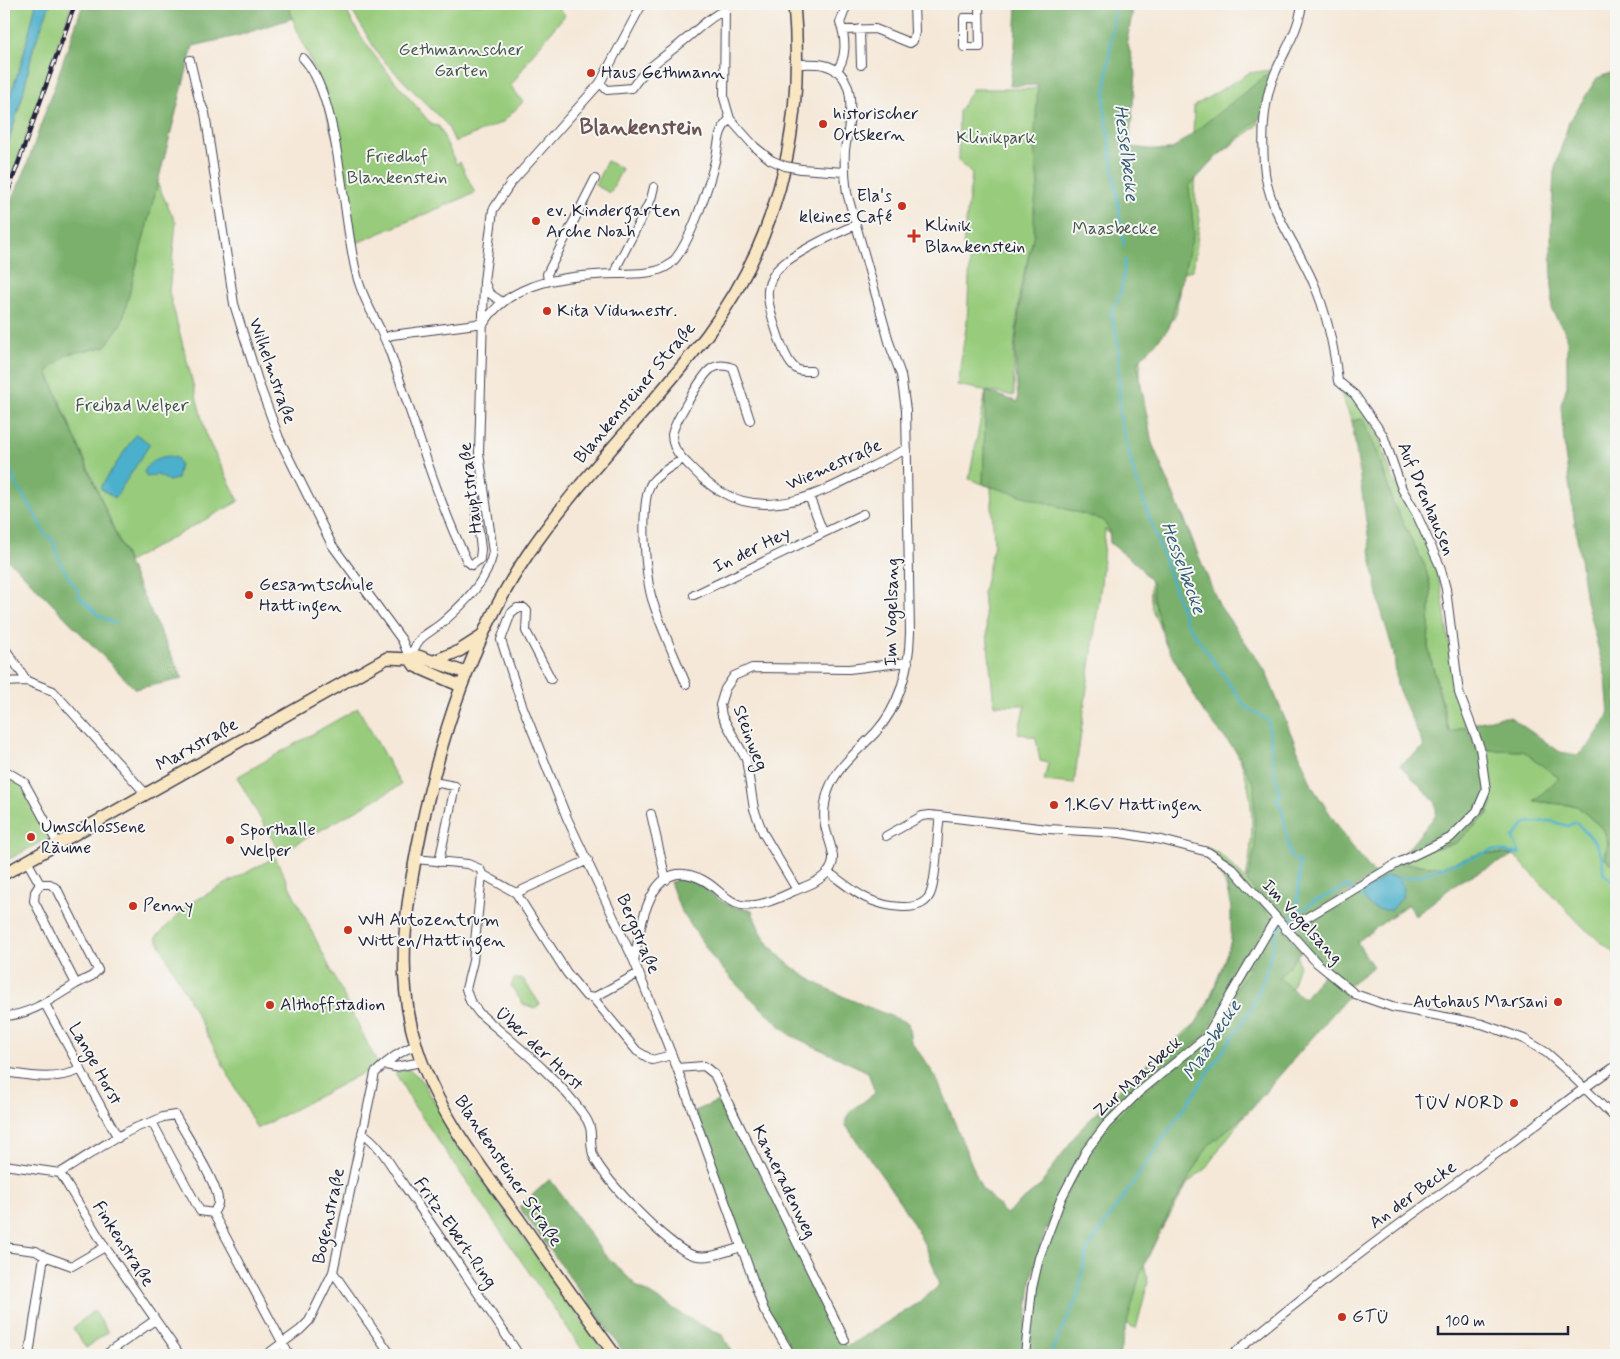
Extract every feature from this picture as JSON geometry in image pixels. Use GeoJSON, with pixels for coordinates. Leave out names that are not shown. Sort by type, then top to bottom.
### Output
{"type":"FeatureCollection","features":[{"type":"Feature","properties":{"kind":"main road","name":"Blankensteiner Straße"},"geometry":{"type":"LineString","coordinates":[[615,1355],[479,1164],[450,1120],[422,1062],[407,1006],[404,953],[405,924],[415,859],[446,727],[481,636],[501,597],[562,508],[695,350],[721,314],[745,276],[770,221],[790,148],[796,64],[794,4]]}},
{"type":"Feature","properties":{"kind":"main road"},"geometry":{"type":"LineString","coordinates":[[434,661],[459,651],[481,636]]}},
{"type":"Feature","properties":{"kind":"main road","name":"Marxstraße"},"geometry":{"type":"LineString","coordinates":[[4,874],[380,662],[392,657],[410,659],[418,656],[466,673]]}},
{"type":"Feature","properties":{"kind":"main road"},"geometry":{"type":"LineString","coordinates":[[410,659],[415,666],[461,686]]}},
{"type":"Feature","properties":{"kind":"street","name":"Hauptstraße"},"geometry":{"type":"LineString","coordinates":[[410,659],[419,639],[452,615],[481,581],[489,567],[493,552],[479,453],[484,281],[491,220],[498,200],[600,83],[642,4]]}},
{"type":"Feature","properties":{"kind":"street"},"geometry":{"type":"LineString","coordinates":[[796,64],[824,65],[836,72],[844,58],[841,27],[847,4]]}},
{"type":"Feature","properties":{"kind":"street"},"geometry":{"type":"LineString","coordinates":[[841,27],[875,29],[910,43],[913,41],[915,32],[914,4]]}},
{"type":"Feature","properties":{"kind":"street"},"geometry":{"type":"LineString","coordinates":[[979,4],[979,18]]}},
{"type":"Feature","properties":{"kind":"street","name":"Auf Drenhausen"},"geometry":{"type":"LineString","coordinates":[[1281,925],[1354,889],[1398,863],[1450,838],[1477,811],[1486,790],[1480,748],[1458,693],[1446,589],[1440,566],[1416,513],[1402,489],[1383,435],[1355,395],[1338,381],[1333,345],[1313,282],[1284,230],[1270,198],[1264,166],[1263,125],[1269,90],[1294,36],[1302,4]]}},
{"type":"Feature","properties":{"kind":"street"},"geometry":{"type":"LineString","coordinates":[[600,83],[607,90],[632,88],[658,59],[682,43],[710,16],[725,7]]}},
{"type":"Feature","properties":{"kind":"street"},"geometry":{"type":"LineString","coordinates":[[725,7],[724,98],[730,119],[755,147],[772,160],[785,166],[801,169],[844,172]]}},
{"type":"Feature","properties":{"kind":"street"},"geometry":{"type":"LineString","coordinates":[[860,29],[861,65]]}},
{"type":"Feature","properties":{"kind":"street"},"geometry":{"type":"LineString","coordinates":[[303,58],[312,68],[329,115],[356,275],[368,307],[384,338],[450,522],[467,562],[472,565],[480,559],[481,549],[474,492],[484,486]]}},
{"type":"Feature","properties":{"kind":"street","name":"Wilhelmstraße"},"geometry":{"type":"LineString","coordinates":[[190,60],[205,113],[234,304],[259,384],[279,438],[332,544],[402,640],[410,659]]}},
{"type":"Feature","properties":{"kind":"street","name":"Im Vogelsang"},"geometry":{"type":"LineString","coordinates":[[828,872],[834,861],[824,818],[829,789],[841,768],[878,730],[895,702],[904,683],[910,633],[907,449],[903,383],[848,200],[844,172],[850,95],[844,80],[836,72]]}},
{"type":"Feature","properties":{"kind":"street"},"geometry":{"type":"LineString","coordinates":[[384,338],[392,335],[484,323],[492,310],[502,302],[548,281],[583,275],[649,272],[670,264],[679,254],[690,234],[712,172],[723,126],[730,119]]}},
{"type":"Feature","properties":{"kind":"street"},"geometry":{"type":"LineString","coordinates":[[548,281],[547,274],[595,179]]}},
{"type":"Feature","properties":{"kind":"street"},"geometry":{"type":"LineString","coordinates":[[616,274],[617,266],[651,199],[654,188]]}},
{"type":"Feature","properties":{"kind":"street"},"geometry":{"type":"LineString","coordinates":[[811,371],[800,372],[792,366],[775,328],[768,296],[769,282],[777,270],[790,260],[840,231],[856,225]]}},
{"type":"Feature","properties":{"kind":"street"},"geometry":{"type":"LineString","coordinates":[[484,281],[489,293],[502,302]]}},
{"type":"Feature","properties":{"kind":"street"},"geometry":{"type":"LineString","coordinates":[[686,684],[652,601],[644,528],[645,502],[652,482],[664,471],[683,460],[673,443],[673,430],[702,380],[712,368],[725,365],[733,368],[750,420]]}},
{"type":"Feature","properties":{"kind":"street","name":"Wiemestraße"},"geometry":{"type":"LineString","coordinates":[[683,460],[713,488],[738,500],[758,504],[780,504],[809,496],[907,449]]}},
{"type":"Feature","properties":{"kind":"street"},"geometry":{"type":"LineString","coordinates":[[809,496],[823,532]]}},
{"type":"Feature","properties":{"kind":"street","name":"In der Hey"},"geometry":{"type":"LineString","coordinates":[[694,594],[863,514]]}},
{"type":"Feature","properties":{"kind":"street","name":"Bergstraße"},"geometry":{"type":"LineString","coordinates":[[551,679],[526,631],[527,611],[524,608],[517,608],[511,613],[502,635],[504,650],[542,758],[634,961],[672,1055],[764,1310],[791,1355]]}},
{"type":"Feature","properties":{"kind":"street"},"geometry":{"type":"LineString","coordinates":[[4,647],[27,680]]}},
{"type":"Feature","properties":{"kind":"street","name":"Steinweg"},"geometry":{"type":"LineString","coordinates":[[797,890],[762,833],[754,809],[746,759],[722,716],[720,705],[725,689],[734,676],[752,668],[850,670],[908,662]]}},
{"type":"Feature","properties":{"kind":"street"},"geometry":{"type":"LineString","coordinates":[[4,682],[27,680],[53,691],[146,794]]}},
{"type":"Feature","properties":{"kind":"street"},"geometry":{"type":"LineString","coordinates":[[4,770],[24,782],[58,844]]}},
{"type":"Feature","properties":{"kind":"street"},"geometry":{"type":"LineString","coordinates":[[432,782],[455,786],[439,862]]}},
{"type":"Feature","properties":{"kind":"street"},"geometry":{"type":"LineString","coordinates":[[651,814],[666,880]]}},
{"type":"Feature","properties":{"kind":"street","name":"Im Vogelsang"},"geometry":{"type":"LineString","coordinates":[[886,836],[922,816],[940,816],[1038,828],[1120,833],[1202,850],[1218,857],[1232,868],[1317,963],[1355,994],[1392,1006],[1504,1030],[1548,1053],[1616,1119]]}},
{"type":"Feature","properties":{"kind":"street"},"geometry":{"type":"LineString","coordinates":[[634,961],[646,905],[651,892],[666,880],[684,873],[695,876],[733,902],[748,906],[776,899],[817,881],[828,872],[853,890],[876,902],[904,906],[920,905],[928,899],[933,885],[940,816]]}},
{"type":"Feature","properties":{"kind":"street"},"geometry":{"type":"LineString","coordinates":[[415,859],[468,864],[476,867],[482,874],[516,892],[567,973],[586,996],[593,998],[637,1051],[645,1058],[652,1060],[672,1055]]}},
{"type":"Feature","properties":{"kind":"street"},"geometry":{"type":"LineString","coordinates":[[516,892],[588,860]]}},
{"type":"Feature","properties":{"kind":"street"},"geometry":{"type":"LineString","coordinates":[[28,862],[40,884]]}},
{"type":"Feature","properties":{"kind":"street","name":"Über der Horst"},"geometry":{"type":"LineString","coordinates":[[482,874],[473,961],[466,989],[470,1001],[479,1014],[561,1087],[592,1129],[593,1155],[597,1164],[632,1206],[677,1246],[692,1255],[708,1256],[742,1247]]}},
{"type":"Feature","properties":{"kind":"street"},"geometry":{"type":"LineString","coordinates":[[40,884],[35,892],[34,901],[76,984]]}},
{"type":"Feature","properties":{"kind":"street"},"geometry":{"type":"LineString","coordinates":[[4,1016],[18,1014],[45,1004],[92,976],[98,970],[56,889],[50,884],[40,884]]}},
{"type":"Feature","properties":{"kind":"street","name":"Zur Maasbeck"},"geometry":{"type":"LineString","coordinates":[[1025,1355],[1032,1288],[1039,1258],[1061,1199],[1081,1159],[1106,1125],[1132,1100],[1206,1037],[1281,925]]}},
{"type":"Feature","properties":{"kind":"street"},"geometry":{"type":"LineString","coordinates":[[593,998],[638,973]]}},
{"type":"Feature","properties":{"kind":"street","name":"Lange Horst"},"geometry":{"type":"LineString","coordinates":[[45,1004],[118,1138]]}},
{"type":"Feature","properties":{"kind":"street","name":"Bogenstraße"},"geometry":{"type":"LineString","coordinates":[[266,1355],[309,1321],[333,1272],[375,1073],[386,1065],[391,1058],[416,1045]]}},
{"type":"Feature","properties":{"kind":"street"},"geometry":{"type":"LineString","coordinates":[[386,1065],[395,1067],[422,1062]]}},
{"type":"Feature","properties":{"kind":"street","name":"Kameradenweg"},"geometry":{"type":"LineString","coordinates":[[677,1068],[704,1066],[714,1074],[845,1340]]}},
{"type":"Feature","properties":{"kind":"street","name":"An der Becke"},"geometry":{"type":"LineString","coordinates":[[1232,1355],[1374,1242],[1616,1066]]}},
{"type":"Feature","properties":{"kind":"street"},"geometry":{"type":"LineString","coordinates":[[4,1072],[47,1078],[66,1076],[80,1070]]}},
{"type":"Feature","properties":{"kind":"street"},"geometry":{"type":"LineString","coordinates":[[4,1166],[60,1173],[143,1124],[163,1116],[175,1114],[216,1193],[218,1199],[217,1208],[213,1213]]}},
{"type":"Feature","properties":{"kind":"street"},"geometry":{"type":"LineString","coordinates":[[152,1122],[200,1211],[213,1213]]}},
{"type":"Feature","properties":{"kind":"street","name":"Fritz-Ebert-Ring"},"geometry":{"type":"LineString","coordinates":[[362,1132],[368,1136],[385,1158],[460,1265],[519,1355]]}},
{"type":"Feature","properties":{"kind":"street","name":"Finkenstraße"},"geometry":{"type":"LineString","coordinates":[[60,1173],[105,1247],[180,1355]]}},
{"type":"Feature","properties":{"kind":"street"},"geometry":{"type":"LineString","coordinates":[[213,1213],[289,1355]]}},
{"type":"Feature","properties":{"kind":"street"},"geometry":{"type":"LineString","coordinates":[[4,1247],[36,1252],[72,1266],[105,1247]]}},
{"type":"Feature","properties":{"kind":"street"},"geometry":{"type":"LineString","coordinates":[[29,1355],[44,1256]]}},
{"type":"Feature","properties":{"kind":"street"},"geometry":{"type":"LineString","coordinates":[[333,1272],[391,1355]]}},
{"type":"Feature","properties":{"kind":"street"},"geometry":{"type":"LineString","coordinates":[[105,1355],[155,1320]]}},
{"type":"Feature","properties":{"kind":"green space"},"geometry":{"type":"Polygon","coordinates":[[[4,4],[36,4],[22,61],[4,113],[4,4]]]}},
{"type":"Feature","properties":{"kind":"green space"},"geometry":{"type":"Polygon","coordinates":[[[50,4],[72,4],[14,170],[4,193],[4,156],[22,98],[33,49],[50,4]]]}},
{"type":"Feature","properties":{"kind":"green space"},"geometry":{"type":"Polygon","coordinates":[[[83,4],[287,4],[293,18],[237,36],[193,46],[122,322],[105,347],[67,354],[47,372],[134,577],[183,679],[135,689],[4,557],[4,217],[24,173],[83,4]]]}},
{"type":"Feature","properties":{"kind":"green space","name":"Friedhof Blankenstein"},"geometry":{"type":"Polygon","coordinates":[[[286,4],[343,4],[362,37],[383,67],[432,125],[439,126],[456,164],[460,162],[475,193],[354,244],[344,175],[315,71],[286,4]]]}},
{"type":"Feature","properties":{"kind":"green space","name":"Gethmannscher Garten"},"geometry":{"type":"Polygon","coordinates":[[[348,4],[555,4],[565,15],[534,52],[511,86],[523,102],[503,122],[455,142],[447,125],[380,57],[348,4]]]}},
{"type":"Feature","properties":{"kind":"green space","name":"Maasbecke"},"geometry":{"type":"Polygon","coordinates":[[[1017,4],[1134,4],[1127,41],[1136,73],[1129,147],[1170,151],[1273,70],[1263,115],[1216,157],[1189,186],[1194,232],[1169,328],[1137,363],[1152,443],[1219,605],[1265,670],[1313,788],[1348,841],[1375,875],[1287,928],[1247,882],[1255,848],[1254,785],[1238,754],[1204,713],[1165,643],[1153,598],[1153,584],[1138,565],[1110,543],[1109,530],[1103,520],[983,484],[986,391],[1018,402],[1015,352],[1021,290],[1034,233],[1034,208],[1038,185],[1034,148],[1038,85],[1010,86],[1017,4]]]}},
{"type":"Feature","properties":{"kind":"green space","name":"Maasbecke"},"geometry":{"type":"Polygon","coordinates":[[[1125,34],[1130,145],[1136,151],[1152,152],[1166,150],[1193,140],[1194,106],[1249,73],[1271,70],[1263,94],[1258,125],[1216,157],[1196,179],[1194,190],[1200,220],[1193,270],[1182,273],[1176,314],[1167,329],[1142,352],[1140,389],[1151,443],[1171,494],[1184,518],[1205,576],[1299,964],[1285,1011],[1272,1084],[1243,1117],[1204,1170],[1188,1183],[1161,1231],[1150,1239],[1144,1263],[1148,1282],[1136,1329],[1108,1312],[1049,1232],[1032,1198],[1077,1137],[1113,1096],[1152,1059],[1201,1019],[1228,953],[1233,930],[1232,912],[1226,886],[1206,847],[1220,854],[1246,879],[1252,832],[1251,801],[1248,785],[1244,770],[1229,737],[1162,632],[1152,609],[1151,573],[1113,539],[1105,529],[1101,585],[1074,784],[1044,781],[1048,763],[1040,761],[1036,738],[1018,733],[1025,705],[994,705],[983,593],[994,544],[991,487],[969,479],[986,391],[983,484],[1080,513],[1034,234],[1020,290],[1014,352],[1014,396],[957,385],[967,322],[970,260],[963,246],[972,174],[958,161],[959,112],[972,89],[1030,89],[1051,86],[1125,34]]]}},
{"type":"Feature","properties":{"kind":"green space"},"geometry":{"type":"Polygon","coordinates":[[[1616,71],[1616,868],[1605,858],[1608,843],[1604,830],[1577,806],[1534,801],[1559,778],[1523,751],[1488,750],[1473,724],[1498,717],[1510,717],[1560,752],[1578,755],[1590,744],[1609,715],[1606,678],[1586,601],[1565,454],[1561,405],[1567,386],[1567,335],[1552,311],[1551,231],[1554,172],[1569,122],[1597,78],[1616,71]]]}},
{"type":"Feature","properties":{"kind":"green space"},"geometry":{"type":"Polygon","coordinates":[[[607,161],[622,169],[610,193],[595,185],[607,161]]]}},
{"type":"Feature","properties":{"kind":"green space","name":"Freibad Welper"},"geometry":{"type":"Polygon","coordinates":[[[157,183],[176,223],[169,292],[207,438],[239,501],[128,562],[47,371],[67,354],[105,346],[122,322],[157,183]]]}},
{"type":"Feature","properties":{"kind":"green space"},"geometry":{"type":"Polygon","coordinates":[[[1336,382],[1353,397],[1370,420],[1379,437],[1391,474],[1428,543],[1442,592],[1456,694],[1466,726],[1450,733],[1428,647],[1431,589],[1425,566],[1392,501],[1385,474],[1362,419],[1352,421],[1336,382]]]}},
{"type":"Feature","properties":{"kind":"green space"},"geometry":{"type":"Polygon","coordinates":[[[1363,419],[1378,454],[1392,501],[1425,566],[1431,589],[1428,647],[1449,733],[1466,726],[1480,750],[1485,754],[1492,803],[1487,814],[1456,843],[1422,852],[1397,862],[1436,815],[1436,803],[1400,765],[1424,747],[1397,686],[1394,654],[1380,606],[1352,421],[1363,419]]]}},
{"type":"Feature","properties":{"kind":"green space"},"geometry":{"type":"Polygon","coordinates":[[[358,708],[401,785],[280,853],[237,777],[358,708]]]}},
{"type":"Feature","properties":{"kind":"green space"},"geometry":{"type":"Polygon","coordinates":[[[1488,750],[1523,751],[1560,778],[1535,801],[1577,806],[1604,830],[1608,843],[1605,858],[1616,868],[1616,954],[1584,928],[1514,855],[1481,853],[1441,867],[1399,863],[1421,851],[1456,843],[1488,814],[1492,803],[1485,754],[1488,750]]]}},
{"type":"Feature","properties":{"kind":"green space"},"geometry":{"type":"Polygon","coordinates":[[[4,773],[23,785],[52,836],[4,862],[4,773]]]}},
{"type":"Feature","properties":{"kind":"green space"},"geometry":{"type":"Polygon","coordinates":[[[1481,853],[1514,855],[1458,882],[1415,916],[1408,904],[1357,942],[1373,967],[1348,986],[1319,961],[1288,930],[1398,863],[1441,867],[1481,853]]]}},
{"type":"Feature","properties":{"kind":"green space","name":"Althoffstadion"},"geometry":{"type":"Polygon","coordinates":[[[275,857],[378,1065],[257,1129],[156,937],[189,904],[275,857]]]}},
{"type":"Feature","properties":{"kind":"green space"},"geometry":{"type":"Polygon","coordinates":[[[1215,859],[1231,869],[1273,920],[1204,1036],[1104,1123],[1059,1197],[1045,1232],[1032,1275],[1023,1355],[796,1355],[765,1306],[695,1111],[723,1099],[846,1347],[917,1304],[939,1286],[933,1265],[913,1223],[886,1181],[845,1124],[851,1111],[875,1093],[868,1072],[790,1035],[736,984],[713,958],[680,909],[670,882],[688,880],[695,882],[728,905],[752,910],[762,933],[776,952],[794,968],[838,994],[908,1023],[911,1041],[936,1077],[981,1187],[1006,1214],[1040,1186],[1077,1133],[1121,1088],[1148,1064],[1191,1031],[1211,998],[1231,941],[1231,909],[1228,888],[1224,874],[1215,859]]]}},
{"type":"Feature","properties":{"kind":"green space"},"geometry":{"type":"Polygon","coordinates":[[[1276,921],[1301,951],[1279,978],[1304,999],[1323,974],[1350,994],[1248,1112],[1208,1146],[1169,1213],[1140,1274],[1119,1355],[1028,1355],[1034,1287],[1040,1259],[1060,1207],[1089,1151],[1107,1127],[1140,1095],[1207,1039],[1276,921]]]}},
{"type":"Feature","properties":{"kind":"green space"},"geometry":{"type":"Polygon","coordinates":[[[514,979],[523,979],[540,1004],[535,1008],[524,1005],[511,986],[514,979]]]}},
{"type":"Feature","properties":{"kind":"green space"},"geometry":{"type":"Polygon","coordinates":[[[409,1069],[421,1079],[474,1168],[606,1355],[586,1355],[413,1104],[395,1072],[409,1069]]]}},
{"type":"Feature","properties":{"kind":"green space"},"geometry":{"type":"Polygon","coordinates":[[[550,1179],[603,1253],[638,1287],[697,1323],[722,1335],[735,1355],[626,1355],[519,1207],[550,1179]]]}},
{"type":"Feature","properties":{"kind":"green space"},"geometry":{"type":"Polygon","coordinates":[[[94,1310],[108,1332],[86,1348],[73,1328],[94,1310]]]}},
{"type":"Feature","properties":{"kind":"water"},"geometry":{"type":"Polygon","coordinates":[[[36,4],[50,4],[33,49],[22,98],[4,156],[4,113],[22,61],[36,4]]]}},
{"type":"Feature","properties":{"kind":"water"},"geometry":{"type":"Polygon","coordinates":[[[136,434],[150,444],[115,498],[100,488],[136,434]]]}},
{"type":"Feature","properties":{"kind":"water"},"geometry":{"type":"Polygon","coordinates":[[[169,456],[177,458],[180,464],[177,479],[169,481],[158,475],[147,477],[144,472],[148,465],[157,459],[169,456]]]}},
{"type":"Feature","properties":{"kind":"water"},"geometry":{"type":"Polygon","coordinates":[[[1386,876],[1397,877],[1403,887],[1402,897],[1392,910],[1382,910],[1373,907],[1364,898],[1363,893],[1386,876]]]}},
{"type":"Feature","properties":{"kind":"waterway","name":"Hesselbecke"},"geometry":{"type":"LineString","coordinates":[[1115,4],[1104,104],[1124,246]]}},
{"type":"Feature","properties":{"kind":"waterway","name":"Hesselbecke"},"geometry":{"type":"LineString","coordinates":[[1125,260],[1122,286],[1119,298],[1112,309],[1112,317],[1118,343],[1120,418],[1134,473],[1186,622],[1246,707],[1268,720],[1275,776],[1280,793],[1276,797],[1283,813],[1290,856],[1300,863],[1297,912]]}},
{"type":"Feature","properties":{"kind":"waterway"},"geometry":{"type":"LineString","coordinates":[[4,456],[18,488],[31,507],[45,534],[53,540],[63,567],[75,587],[79,590],[78,595],[98,615],[116,624]]}},
{"type":"Feature","properties":{"kind":"waterway","name":"Maasbecke"},"geometry":{"type":"LineString","coordinates":[[1397,880],[1421,875],[1493,850],[1520,854],[1513,838],[1526,823],[1550,821],[1568,826],[1575,822],[1592,838],[1600,850],[1603,873],[1616,884]]}},
{"type":"Feature","properties":{"kind":"waterway","name":"Maasbecke"},"geometry":{"type":"LineString","coordinates":[[1050,1355],[1077,1298],[1087,1250],[1251,1010],[1266,973],[1278,928],[1309,904],[1347,886],[1361,898],[1365,895]]}},
{"type":"Feature","properties":{"kind":"railway"},"geometry":{"type":"LineString","coordinates":[[4,203],[75,4]]}},
{"type":"Feature","properties":{"kind":"place","name":"Haus Gethmann"},"geometry":{"type":"Point","coordinates":[591,73]}},
{"type":"Feature","properties":{"kind":"place","name":"historischer Ortskern"},"geometry":{"type":"Point","coordinates":[823,124]}},
{"type":"Feature","properties":{"kind":"place","name":"Ela's kleines Café"},"geometry":{"type":"Point","coordinates":[902,206]}},
{"type":"Feature","properties":{"kind":"place","name":"ev. Kindergarten Arche Noah"},"geometry":{"type":"Point","coordinates":[536,221]}},
{"type":"Feature","properties":{"kind":"place","name":"Klinik Blankenstein"},"geometry":{"type":"Point","coordinates":[914,236]}},
{"type":"Feature","properties":{"kind":"place","name":"Kita Vidumestr."},"geometry":{"type":"Point","coordinates":[547,311]}},
{"type":"Feature","properties":{"kind":"place","name":"Gesamtschule Hattingen"},"geometry":{"type":"Point","coordinates":[249,595]}},
{"type":"Feature","properties":{"kind":"place","name":"1.KGV Hattingen"},"geometry":{"type":"Point","coordinates":[1054,805]}},
{"type":"Feature","properties":{"kind":"place","name":"Umschlossene Räume"},"geometry":{"type":"Point","coordinates":[31,837]}},
{"type":"Feature","properties":{"kind":"place","name":"Sporthalle Welper"},"geometry":{"type":"Point","coordinates":[230,840]}},
{"type":"Feature","properties":{"kind":"place","name":"Penny"},"geometry":{"type":"Point","coordinates":[133,906]}},
{"type":"Feature","properties":{"kind":"place","name":"WH Autozentrum Witten/Hattingen"},"geometry":{"type":"Point","coordinates":[348,930]}},
{"type":"Feature","properties":{"kind":"place","name":"Autohaus Marsani"},"geometry":{"type":"Point","coordinates":[1558,1002]}},
{"type":"Feature","properties":{"kind":"place","name":"Althoffstadion"},"geometry":{"type":"Point","coordinates":[270,1005]}},
{"type":"Feature","properties":{"kind":"place","name":"TÜV NORD"},"geometry":{"type":"Point","coordinates":[1514,1103]}},
{"type":"Feature","properties":{"kind":"place","name":"GTÜ"},"geometry":{"type":"Point","coordinates":[1342,1317]}},
{"type":"Feature","properties":{"kind":"district","name":"Blankenstein"},"geometry":{"type":"Point","coordinates":[641,128]}},
{"type":"Feature","properties":{"kind":"park label","name":"Klinikpark"},"geometry":{"type":"Point","coordinates":[996,138]}}]}
